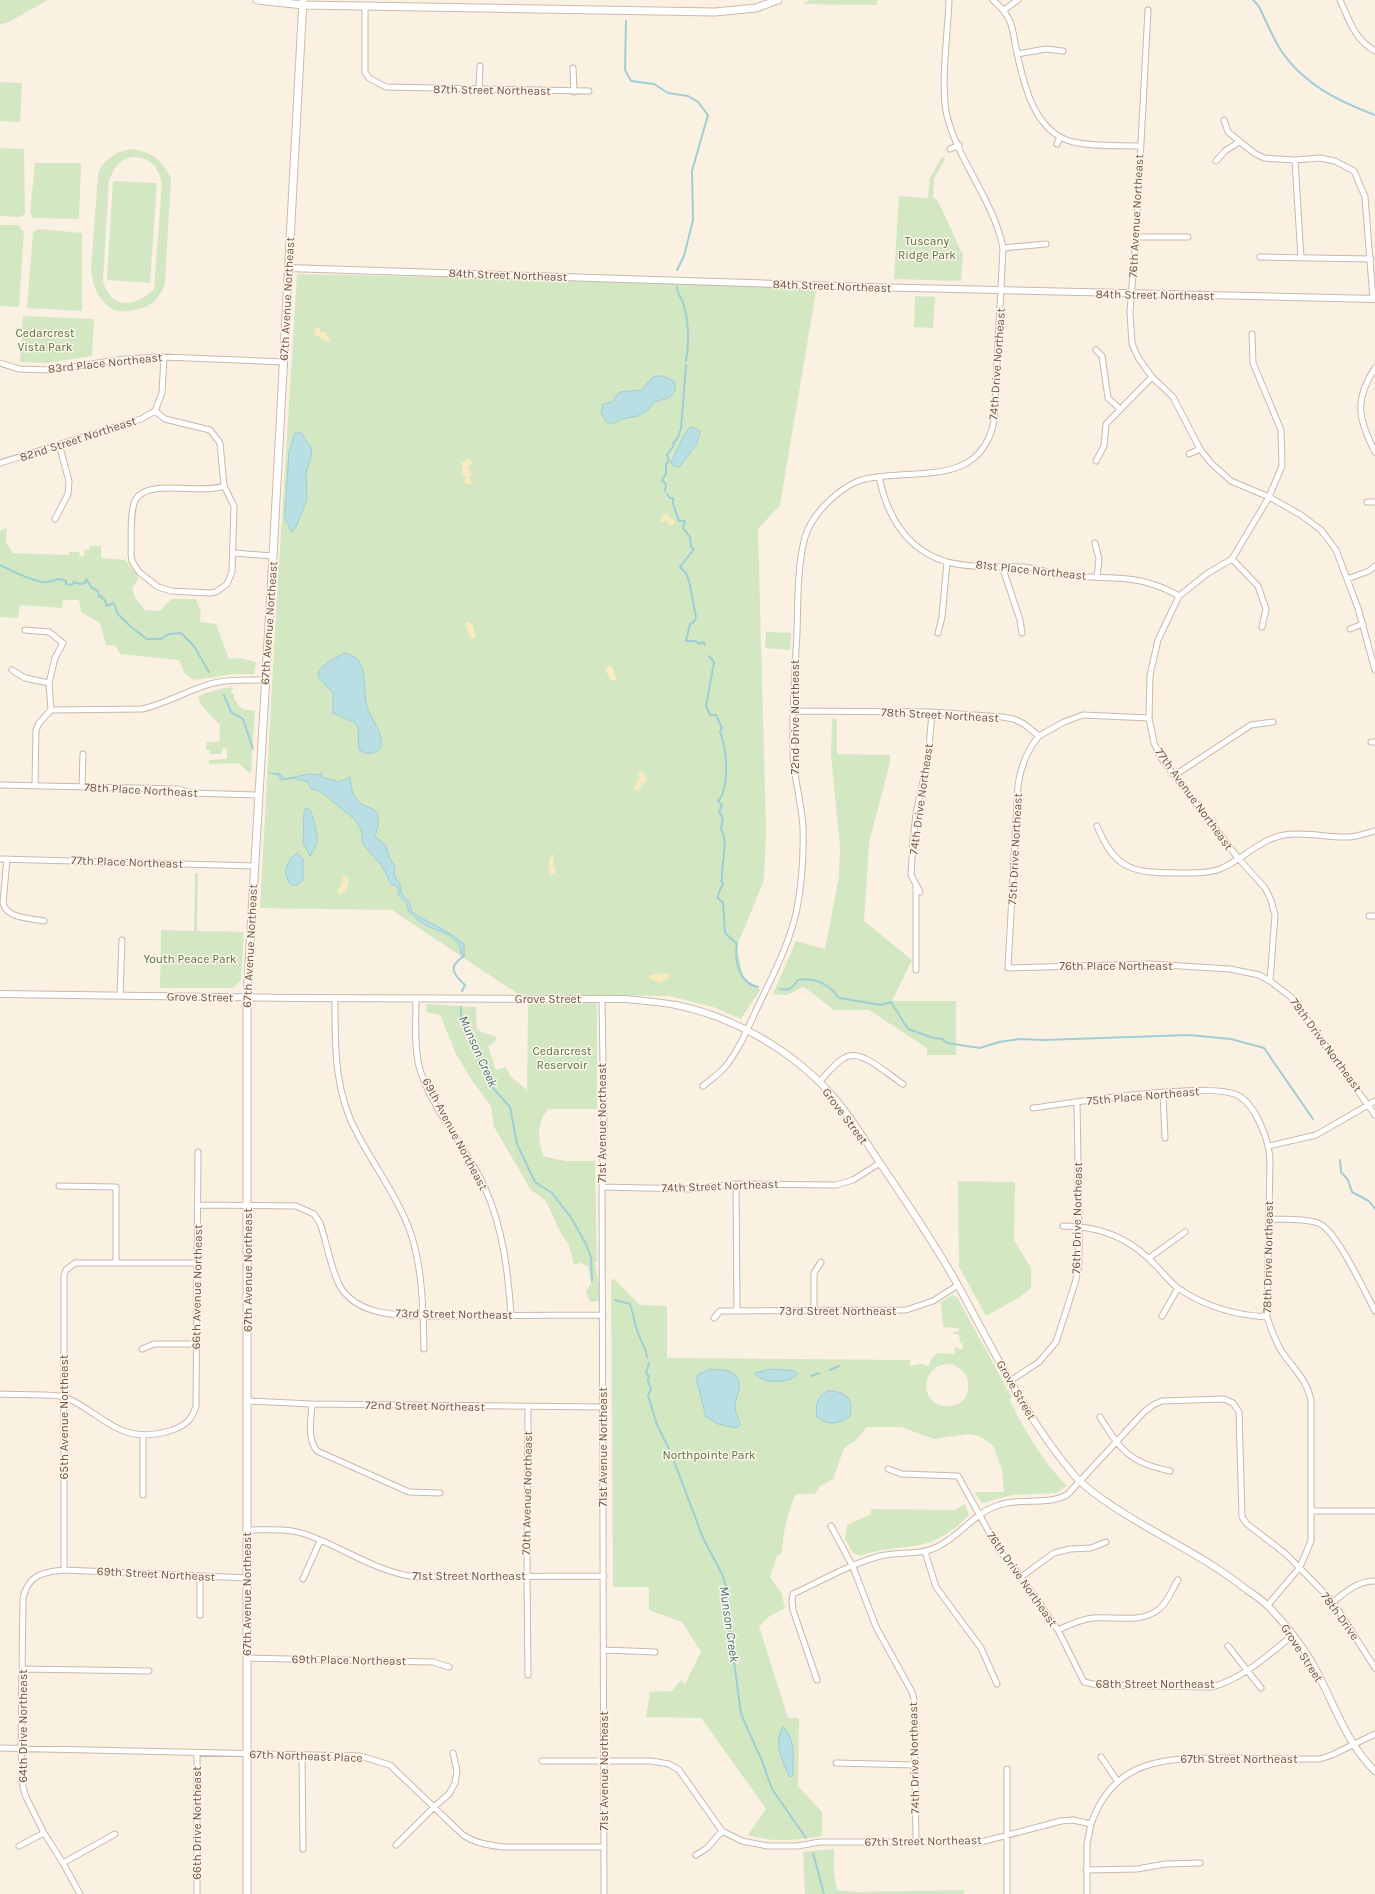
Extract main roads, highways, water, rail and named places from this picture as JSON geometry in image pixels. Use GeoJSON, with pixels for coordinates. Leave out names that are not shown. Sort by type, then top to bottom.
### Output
{"type":"FeatureCollection","features":[{"type":"Feature","properties":{"kind":"main road"},"geometry":{"type":"LineString","coordinates":[[257,0],[364,6],[715,12],[756,8],[778,0]]}},
{"type":"Feature","properties":{"kind":"main road","name":"67th Avenue Northeast"},"geometry":{"type":"LineString","coordinates":[[247,1894],[247,998],[265,680],[274,556],[303,3]]}},
{"type":"Feature","properties":{"kind":"water"},"geometry":{"type":"Polygon","coordinates":[[[654,376],[662,376],[674,381],[675,391],[673,394],[667,398],[654,402],[648,410],[638,416],[622,419],[612,424],[606,422],[601,412],[603,404],[612,402],[619,392],[641,390],[654,376]]]}},
{"type":"Feature","properties":{"kind":"water"},"geometry":{"type":"Polygon","coordinates":[[[692,427],[700,431],[697,444],[679,467],[673,466],[671,462],[680,443],[686,432],[692,427]]]}},
{"type":"Feature","properties":{"kind":"water"},"geometry":{"type":"Polygon","coordinates":[[[295,433],[301,433],[310,445],[312,453],[306,473],[307,500],[296,527],[292,532],[285,519],[285,511],[289,452],[295,433]]]}},
{"type":"Feature","properties":{"kind":"water"},"geometry":{"type":"Polygon","coordinates":[[[345,653],[352,655],[360,663],[364,679],[367,706],[381,739],[381,746],[378,750],[371,753],[366,753],[359,750],[358,728],[355,723],[333,713],[333,693],[318,677],[319,670],[331,660],[345,653]]]}},
{"type":"Feature","properties":{"kind":"water"},"geometry":{"type":"Polygon","coordinates":[[[269,773],[281,774],[284,779],[322,773],[322,777],[339,782],[350,777],[352,791],[357,800],[374,810],[378,815],[378,826],[375,836],[386,846],[389,857],[395,867],[394,875],[401,886],[401,893],[410,903],[411,911],[464,944],[464,958],[462,956],[459,944],[449,935],[425,925],[409,912],[406,902],[399,896],[398,887],[391,884],[382,866],[362,843],[361,829],[348,814],[323,793],[318,790],[311,789],[308,782],[294,778],[281,780],[279,775],[269,773]]]}},
{"type":"Feature","properties":{"kind":"water"},"geometry":{"type":"Polygon","coordinates":[[[308,808],[313,819],[317,839],[310,856],[303,843],[304,810],[308,808]]]}},
{"type":"Feature","properties":{"kind":"water"},"geometry":{"type":"Polygon","coordinates":[[[297,853],[303,859],[303,880],[298,885],[291,885],[286,877],[286,868],[287,864],[297,853]]]}},
{"type":"Feature","properties":{"kind":"water"},"geometry":{"type":"Polygon","coordinates":[[[710,1369],[726,1370],[737,1377],[739,1388],[735,1407],[740,1425],[736,1428],[718,1424],[706,1417],[696,1378],[699,1374],[710,1369]]]}},
{"type":"Feature","properties":{"kind":"water"},"geometry":{"type":"Polygon","coordinates":[[[771,1369],[795,1371],[797,1375],[788,1380],[775,1382],[758,1377],[754,1373],[771,1369]]]}},
{"type":"Feature","properties":{"kind":"water"},"geometry":{"type":"Polygon","coordinates":[[[828,1391],[844,1394],[847,1397],[851,1405],[850,1417],[842,1421],[829,1423],[817,1417],[816,1409],[819,1398],[828,1391]]]}},
{"type":"Feature","properties":{"kind":"water"},"geometry":{"type":"Polygon","coordinates":[[[783,1727],[792,1743],[793,1775],[791,1777],[789,1776],[780,1752],[779,1739],[783,1727]]]}},
{"type":"Feature","properties":{"kind":"waterway"},"geometry":{"type":"LineString","coordinates":[[1253,0],[1258,5],[1282,52],[1301,74],[1323,91],[1335,98],[1375,115]]}},
{"type":"Feature","properties":{"kind":"waterway"},"geometry":{"type":"LineString","coordinates":[[626,21],[625,70],[631,81],[654,84],[668,93],[688,96],[698,102],[708,115],[692,171],[693,220],[684,256],[677,270]]}},
{"type":"Feature","properties":{"kind":"waterway"},"geometry":{"type":"LineString","coordinates":[[677,287],[685,309],[687,324],[688,347],[686,361]]}},
{"type":"Feature","properties":{"kind":"waterway"},"geometry":{"type":"LineString","coordinates":[[665,491],[666,484],[662,480],[666,474],[666,464],[669,461],[667,455],[674,445],[673,443],[677,439],[681,429],[686,365]]}},
{"type":"Feature","properties":{"kind":"waterway"},"geometry":{"type":"LineString","coordinates":[[667,494],[670,498],[673,498],[673,504],[679,521],[685,521],[683,528],[690,537],[691,547],[694,549],[680,567],[686,573],[689,581],[696,617],[694,622],[690,624],[686,641],[696,641],[699,644],[703,642],[705,645]]}},
{"type":"Feature","properties":{"kind":"waterway","name":"Munson Creek"},"geometry":{"type":"LineString","coordinates":[[0,565],[15,573],[42,582],[59,579],[66,581],[66,584],[72,585],[74,582],[80,584],[85,583],[86,579],[92,588],[98,591],[99,597],[101,596],[106,602],[106,606],[114,603],[117,613],[131,627],[147,639],[161,639],[169,634],[181,633],[194,646],[209,672]]}},
{"type":"Feature","properties":{"kind":"waterway"},"geometry":{"type":"LineString","coordinates":[[709,656],[714,662],[706,706],[710,715],[716,715],[722,728],[720,732],[726,758],[726,778],[722,795],[718,801],[722,805],[719,812],[723,819],[721,829],[725,847],[721,881],[723,884],[718,898],[723,903],[725,933],[737,944],[736,957],[740,971],[747,981],[758,987]]}},
{"type":"Feature","properties":{"kind":"waterway","name":"Munson Creek"},"geometry":{"type":"LineString","coordinates":[[224,695],[231,712],[243,719],[253,749]]}},
{"type":"Feature","properties":{"kind":"waterway","name":"Munson Creek"},"geometry":{"type":"LineString","coordinates":[[462,991],[465,985],[455,974],[454,968],[464,955]]}},
{"type":"Feature","properties":{"kind":"waterway"},"geometry":{"type":"LineString","coordinates":[[780,989],[786,990],[794,985],[798,980],[804,979],[821,983],[831,989],[839,998],[881,1005],[891,1002],[908,1029],[934,1038],[942,1039],[947,1043],[980,1048],[999,1042],[1020,1039],[1043,1040],[1189,1035],[1231,1039],[1264,1048],[1313,1119]]}},
{"type":"Feature","properties":{"kind":"waterway","name":"Munson Creek"},"geometry":{"type":"LineString","coordinates":[[461,1007],[461,1017],[493,1088],[510,1107],[517,1144],[535,1182],[552,1193],[572,1219],[586,1244],[591,1257],[592,1281]]}},
{"type":"Feature","properties":{"kind":"waterway"},"geometry":{"type":"LineString","coordinates":[[1340,1160],[1341,1172],[1348,1180],[1352,1192],[1369,1201],[1375,1209]]}},
{"type":"Feature","properties":{"kind":"waterway","name":"Munson Creek"},"geometry":{"type":"LineString","coordinates":[[615,1300],[630,1304],[639,1336],[646,1350],[647,1357]]}},
{"type":"Feature","properties":{"kind":"waterway","name":"Munson Creek"},"geometry":{"type":"LineString","coordinates":[[649,1363],[646,1373],[649,1376],[648,1381],[651,1389],[648,1395],[657,1425],[671,1453],[703,1538],[723,1576],[728,1596],[730,1631],[741,1714],[762,1761],[772,1789],[806,1838]]}},
{"type":"Feature","properties":{"kind":"waterway"},"geometry":{"type":"LineString","coordinates":[[830,1370],[839,1366]]}},
{"type":"Feature","properties":{"kind":"waterway"},"geometry":{"type":"LineString","coordinates":[[811,1376],[819,1373]]}},
{"type":"Feature","properties":{"kind":"waterway","name":"Munson Creek"},"geometry":{"type":"LineString","coordinates":[[813,1853],[824,1894]]}},
{"type":"Feature","properties":{"kind":"park label","name":"Tuscany Ridge Park"},"geometry":{"type":"Point","coordinates":[927,248]}},
{"type":"Feature","properties":{"kind":"park label","name":"Cedarcrest Vista Park"},"geometry":{"type":"Point","coordinates":[45,340]}},
{"type":"Feature","properties":{"kind":"park label","name":"Youth Peace Park"},"geometry":{"type":"Point","coordinates":[190,959]}},
{"type":"Feature","properties":{"kind":"park label","name":"Cedarcrest Reservoir"},"geometry":{"type":"Point","coordinates":[562,1058]}},
{"type":"Feature","properties":{"kind":"park label","name":"Northpointe Park"},"geometry":{"type":"Point","coordinates":[709,1455]}}]}
